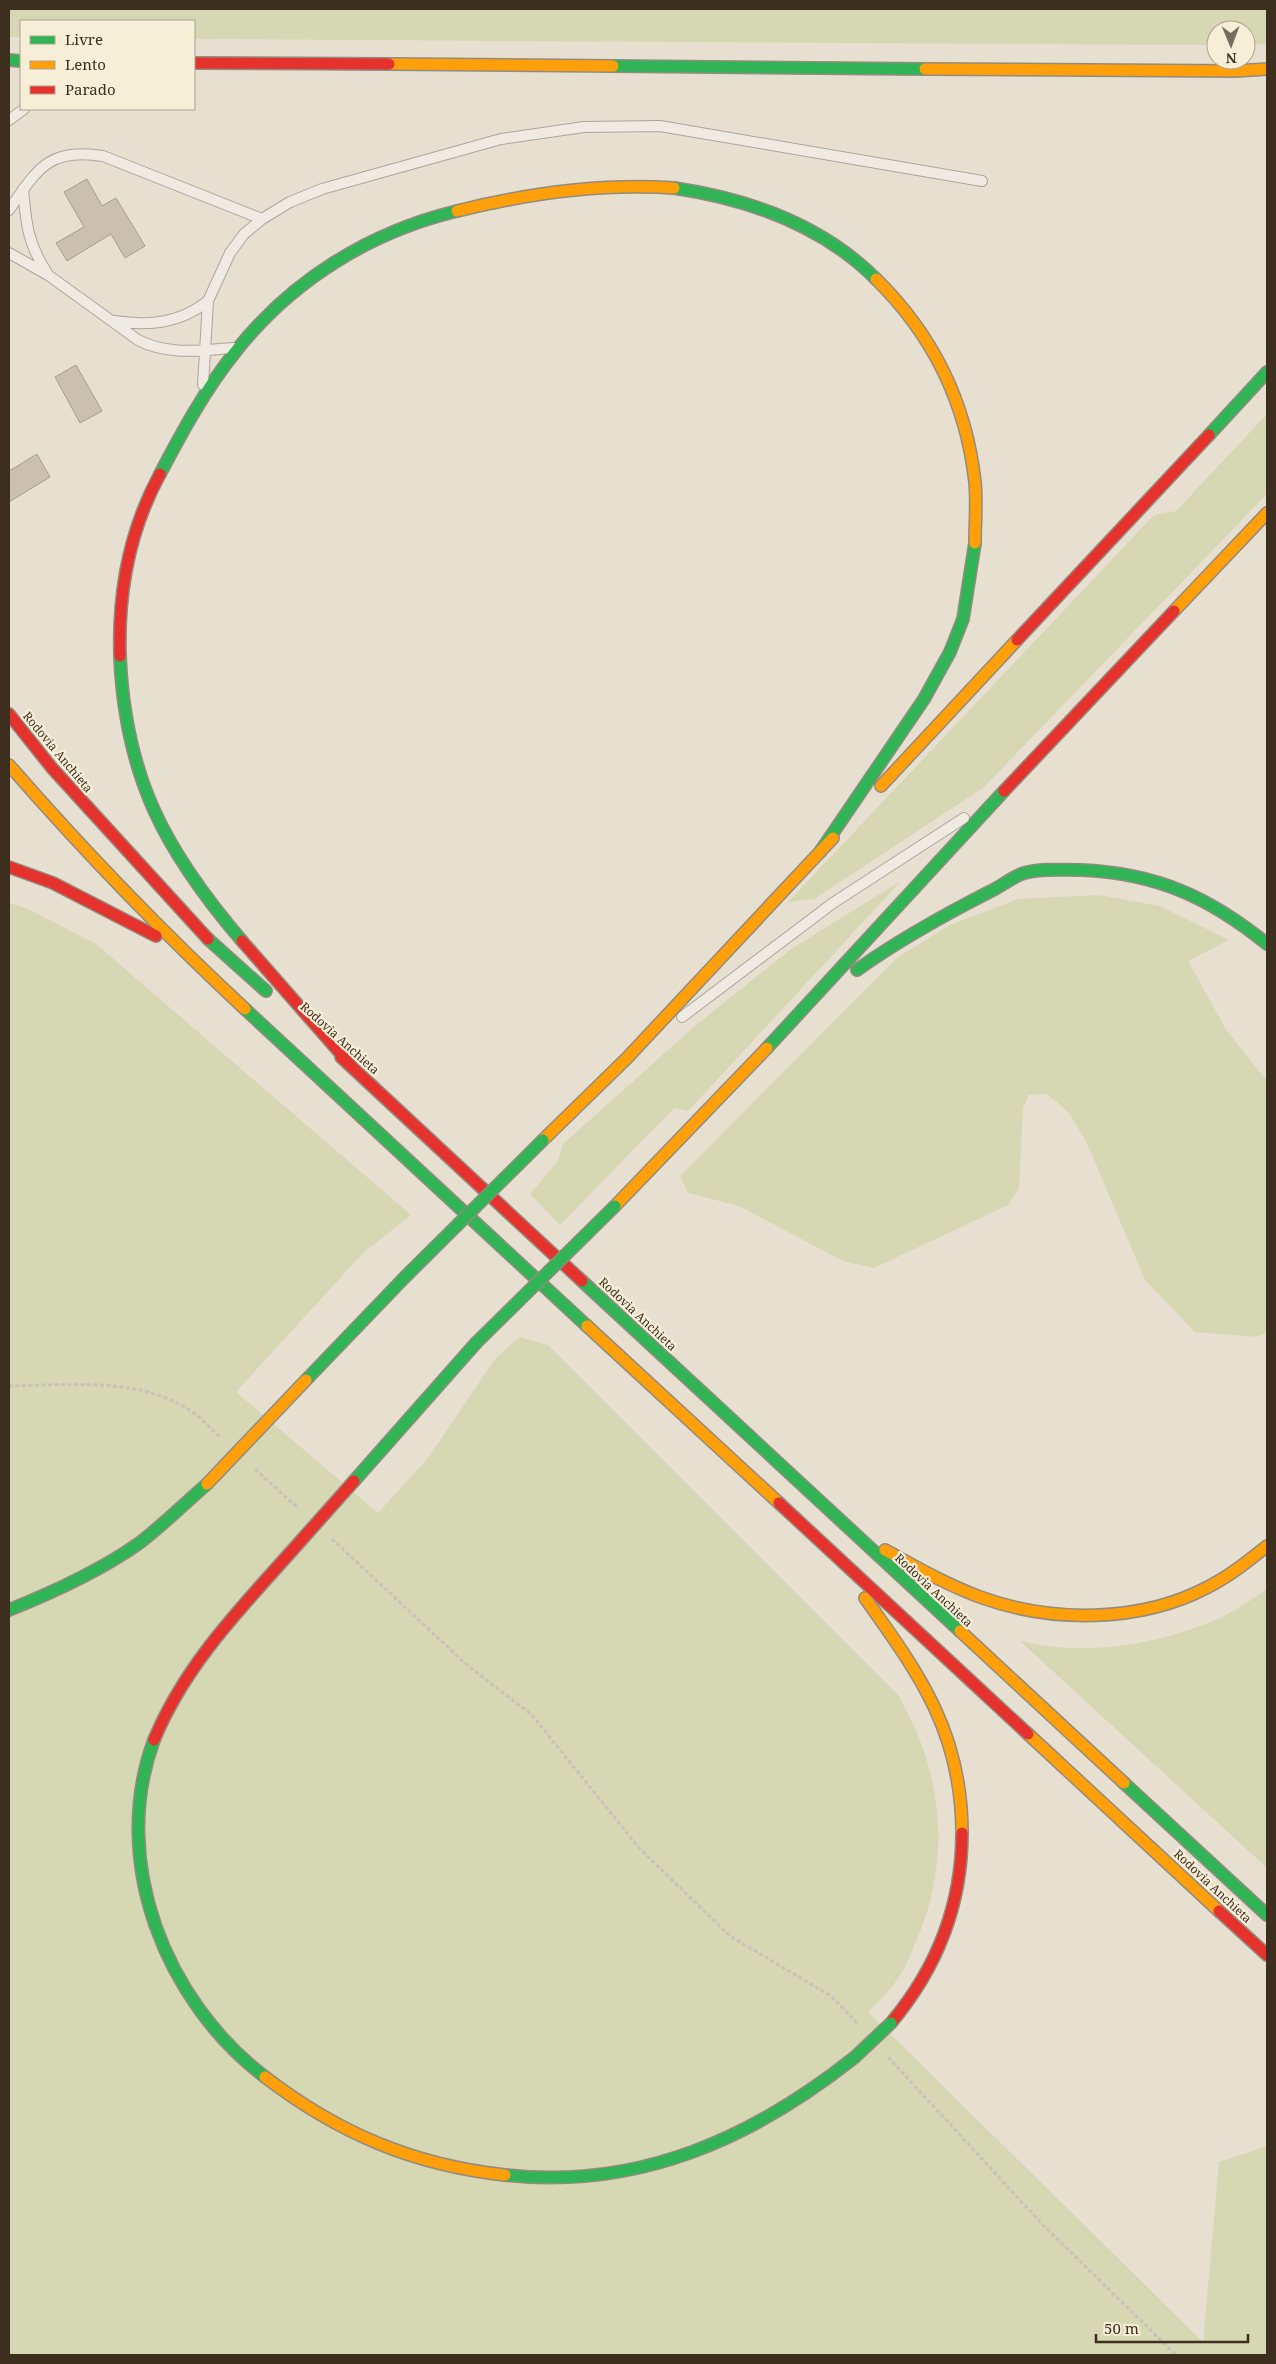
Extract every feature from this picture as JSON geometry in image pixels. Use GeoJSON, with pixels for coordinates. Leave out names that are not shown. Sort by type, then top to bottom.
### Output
{"type":"FeatureCollection","features":[{"type":"Feature","properties":{"kind":"highway"},"geometry":{"type":"LineString","coordinates":[[195,63],[1236,71],[1267,69]]}},
{"type":"Feature","properties":{"kind":"highway"},"geometry":{"type":"LineString","coordinates":[[355,1070],[217,913],[162,832],[130,742],[122,694],[121,651],[122,608],[128,568],[138,523],[156,480],[203,399],[239,347],[291,297],[334,263],[371,240],[422,220],[485,204],[586,186],[634,185],[681,190],[729,198],[768,210],[808,227],[847,254],[883,284],[911,314],[941,360],[960,404],[972,447],[977,489],[977,536],[972,578],[961,626],[941,671],[820,852]]}},
{"type":"Feature","properties":{"kind":"highway"},"geometry":{"type":"LineString","coordinates":[[9,1610],[65,1586],[107,1563],[152,1533],[207,1484],[405,1277],[627,1058],[1267,372]]}},
{"type":"Feature","properties":{"kind":"highway"},"geometry":{"type":"LineString","coordinates":[[836,1556],[905,1656],[931,1698],[943,1724],[954,1759],[961,1793],[963,1832],[961,1868],[954,1907],[932,1965],[910,1999],[891,2023],[856,2057],[821,2086],[790,2107],[714,2144],[674,2159],[634,2168],[569,2177],[494,2175],[450,2167],[406,2154],[325,2119],[282,2092],[245,2062],[200,2012],[161,1942],[147,1901],[140,1867],[138,1832],[141,1797],[152,1743],[168,1707],[187,1675],[208,1647],[476,1343],[615,1206],[808,1006],[999,796],[1267,513]]}},
{"type":"Feature","properties":{"kind":"highway","name":"Rodovia Anchieta"},"geometry":{"type":"LineString","coordinates":[[9,714],[52,768],[197,929],[355,1070],[852,1533],[1267,1915]]}},
{"type":"Feature","properties":{"kind":"highway","name":"Rodovia Anchieta"},"geometry":{"type":"LineString","coordinates":[[9,765],[64,828],[180,949],[1267,1955]]}},
{"type":"Feature","properties":{"kind":"highway"},"geometry":{"type":"LineString","coordinates":[[9,867],[53,882],[180,949]]}},
{"type":"Feature","properties":{"kind":"highway"},"geometry":{"type":"LineString","coordinates":[[808,1006],[900,938],[946,911],[1021,874],[1059,870],[1096,870],[1138,874],[1183,888],[1216,905],[1245,924],[1267,944]]}},
{"type":"Feature","properties":{"kind":"highway"},"geometry":{"type":"LineString","coordinates":[[852,1533],[965,1591],[995,1602],[1049,1615],[1110,1615],[1157,1607],[1208,1588],[1250,1562],[1267,1546]]}},
{"type":"Feature","properties":{"kind":"lane"},"geometry":{"type":"LineString","coordinates":[[195,72],[246,64]]}},
{"type":"Feature","properties":{"kind":"lane"},"geometry":{"type":"LineString","coordinates":[[9,120],[23,110]]}},
{"type":"Feature","properties":{"kind":"lane"},"geometry":{"type":"LineString","coordinates":[[203,399],[208,301],[230,253],[244,234],[262,219],[290,202],[322,189],[501,139],[584,127],[634,125],[692,130],[982,181]]}},
{"type":"Feature","properties":{"kind":"lane"},"geometry":{"type":"LineString","coordinates":[[9,210],[33,175],[50,160],[62,155],[77,153],[103,156],[262,219]]}},
{"type":"Feature","properties":{"kind":"lane"},"geometry":{"type":"LineString","coordinates":[[24,190],[26,230],[36,257],[48,274]]}},
{"type":"Feature","properties":{"kind":"lane"},"geometry":{"type":"LineString","coordinates":[[9,253],[13,260],[48,274],[138,340],[154,349],[170,351],[239,347]]}},
{"type":"Feature","properties":{"kind":"lane"},"geometry":{"type":"LineString","coordinates":[[113,320],[149,324],[170,321],[197,309],[208,301]]}},
{"type":"Feature","properties":{"kind":"lane"},"geometry":{"type":"LineString","coordinates":[[627,1058],[833,903],[999,796]]}},
{"type":"Feature","properties":{"kind":"path"},"geometry":{"type":"LineString","coordinates":[[9,1386],[108,1385],[138,1389],[194,1413],[223,1440]]}},
{"type":"Feature","properties":{"kind":"path"},"geometry":{"type":"LineString","coordinates":[[252,1466],[304,1513]]}},
{"type":"Feature","properties":{"kind":"path"},"geometry":{"type":"LineString","coordinates":[[326,1533],[468,1664],[532,1715],[639,1848],[730,1936],[831,1996],[858,2024]]}},
{"type":"Feature","properties":{"kind":"path"},"geometry":{"type":"LineString","coordinates":[[884,2053],[1043,2225],[1176,2355]]}},
{"type":"Feature","properties":{"kind":"green space"},"geometry":{"type":"Polygon","coordinates":[[[9,9],[1267,9],[1267,44],[1256,45],[1256,20],[1206,20],[1206,45],[195,39],[195,20],[20,20],[20,37],[9,37],[9,9]]]}},
{"type":"Feature","properties":{"kind":"green space"},"geometry":{"type":"Polygon","coordinates":[[[1267,414],[1267,494],[983,788],[814,899],[788,902],[1154,515],[1176,511],[1267,414]]]}},
{"type":"Feature","properties":{"kind":"green space"},"geometry":{"type":"Polygon","coordinates":[[[901,881],[688,1111],[674,1108],[560,1225],[530,1194],[558,1161],[563,1144],[696,1025],[791,949],[901,881]]]}},
{"type":"Feature","properties":{"kind":"green space"},"geometry":{"type":"Polygon","coordinates":[[[1098,895],[1160,906],[1229,940],[1188,961],[1227,1031],[1267,1081],[1267,1332],[1257,1337],[1195,1332],[1145,1280],[1086,1141],[1068,1112],[1047,1094],[1029,1095],[1023,1107],[1019,1188],[1008,1205],[874,1268],[843,1261],[739,1206],[688,1193],[680,1176],[898,957],[950,925],[1018,899],[1098,895]]]}},
{"type":"Feature","properties":{"kind":"green space"},"geometry":{"type":"Polygon","coordinates":[[[9,903],[28,909],[96,944],[411,1215],[363,1253],[236,1392],[378,1513],[428,1458],[495,1359],[519,1337],[548,1345],[898,1695],[925,1755],[933,1786],[938,1818],[938,1849],[927,1913],[911,1954],[897,1980],[868,2012],[1203,2342],[1219,2162],[1267,2146],[1267,2355],[9,2355],[9,903]]]}},
{"type":"Feature","properties":{"kind":"green space"},"geometry":{"type":"Polygon","coordinates":[[[1267,1589],[1267,1868],[1020,1641],[1045,1646],[1097,1648],[1148,1641],[1198,1627],[1222,1617],[1267,1589]]]}},
{"type":"Feature","properties":{"kind":"building"},"geometry":{"type":"Polygon","coordinates":[[[87,179],[102,206],[116,198],[145,246],[125,258],[111,234],[67,261],[56,243],[84,227],[64,192],[87,179]]]}},
{"type":"Feature","properties":{"kind":"building"},"geometry":{"type":"Polygon","coordinates":[[[76,365],[102,411],[80,423],[55,377],[76,365]]]}},
{"type":"Feature","properties":{"kind":"building"},"geometry":{"type":"Polygon","coordinates":[[[37,454],[50,477],[9,502],[9,471],[37,454]]]}},
{"type":"Feature","properties":{"kind":"traffic: fast"},"geometry":{"type":"LineString","coordinates":[[9,60],[20,61]]}},
{"type":"Feature","properties":{"kind":"traffic: fast"},"geometry":{"type":"LineString","coordinates":[[613,66],[925,69]]}},
{"type":"Feature","properties":{"kind":"traffic: fast"},"geometry":{"type":"LineString","coordinates":[[674,188],[730,199],[783,217],[808,229],[832,244],[855,260],[876,279]]}},
{"type":"Feature","properties":{"kind":"traffic: fast"},"geometry":{"type":"LineString","coordinates":[[160,474],[186,426],[215,380],[258,325],[282,302],[335,262],[364,246],[425,220],[457,211]]}},
{"type":"Feature","properties":{"kind":"traffic: fast"},"geometry":{"type":"LineString","coordinates":[[1209,435],[1267,372]]}},
{"type":"Feature","properties":{"kind":"traffic: fast"},"geometry":{"type":"LineString","coordinates":[[820,852],[924,699],[950,652],[963,619],[975,543]]}},
{"type":"Feature","properties":{"kind":"traffic: fast"},"geometry":{"type":"LineString","coordinates":[[120,656],[130,739],[140,776],[154,810],[191,876],[242,941]]}},
{"type":"Feature","properties":{"kind":"traffic: fast"},"geometry":{"type":"LineString","coordinates":[[767,1048],[1004,791]]}},
{"type":"Feature","properties":{"kind":"traffic: fast"},"geometry":{"type":"LineString","coordinates":[[857,970],[889,948],[1015,877],[1031,871],[1045,870],[1108,872],[1158,882],[1180,890],[1224,913],[1267,944]]}},
{"type":"Feature","properties":{"kind":"traffic: fast"},"geometry":{"type":"LineString","coordinates":[[208,939],[266,991]]}},
{"type":"Feature","properties":{"kind":"traffic: fast"},"geometry":{"type":"LineString","coordinates":[[245,1009],[587,1326]]}},
{"type":"Feature","properties":{"kind":"traffic: fast"},"geometry":{"type":"LineString","coordinates":[[405,1277],[543,1140]]}},
{"type":"Feature","properties":{"kind":"traffic: fast"},"geometry":{"type":"LineString","coordinates":[[476,1343],[615,1206]]}},
{"type":"Feature","properties":{"kind":"traffic: fast"},"geometry":{"type":"LineString","coordinates":[[306,1380],[405,1277]]}},
{"type":"Feature","properties":{"kind":"traffic: fast"},"geometry":{"type":"LineString","coordinates":[[582,1281],[960,1631]]}},
{"type":"Feature","properties":{"kind":"traffic: fast"},"geometry":{"type":"LineString","coordinates":[[354,1481],[476,1343]]}},
{"type":"Feature","properties":{"kind":"traffic: fast"},"geometry":{"type":"LineString","coordinates":[[9,1610],[75,1581],[123,1554],[156,1530],[207,1484]]}},
{"type":"Feature","properties":{"kind":"traffic: fast"},"geometry":{"type":"LineString","coordinates":[[154,1740],[142,1786],[138,1833],[143,1880],[156,1926],[175,1969],[200,2010],[230,2046],[265,2077]]}},
{"type":"Feature","properties":{"kind":"traffic: fast"},"geometry":{"type":"LineString","coordinates":[[1124,1783],[1267,1915]]}},
{"type":"Feature","properties":{"kind":"traffic: fast"},"geometry":{"type":"LineString","coordinates":[[855,2057],[891,2023]]}},
{"type":"Feature","properties":{"kind":"traffic: fast"},"geometry":{"type":"LineString","coordinates":[[505,2175],[554,2178],[602,2174],[648,2166],[692,2152],[735,2134],[776,2112],[816,2086],[855,2057]]}},
{"type":"Feature","properties":{"kind":"traffic: slow"},"geometry":{"type":"LineString","coordinates":[[389,64],[613,66]]}},
{"type":"Feature","properties":{"kind":"traffic: slow"},"geometry":{"type":"LineString","coordinates":[[925,69],[1236,71],[1267,69]]}},
{"type":"Feature","properties":{"kind":"traffic: slow"},"geometry":{"type":"LineString","coordinates":[[457,211],[538,194],[592,188],[674,188]]}},
{"type":"Feature","properties":{"kind":"traffic: slow"},"geometry":{"type":"LineString","coordinates":[[876,279],[914,323],[944,372],[955,397],[964,424],[975,482],[975,543]]}},
{"type":"Feature","properties":{"kind":"traffic: slow"},"geometry":{"type":"LineString","coordinates":[[1174,611],[1267,513]]}},
{"type":"Feature","properties":{"kind":"traffic: slow"},"geometry":{"type":"LineString","coordinates":[[881,786],[1017,640]]}},
{"type":"Feature","properties":{"kind":"traffic: slow"},"geometry":{"type":"LineString","coordinates":[[9,765],[124,890],[245,1009]]}},
{"type":"Feature","properties":{"kind":"traffic: slow"},"geometry":{"type":"LineString","coordinates":[[543,1140],[627,1058],[833,838]]}},
{"type":"Feature","properties":{"kind":"traffic: slow"},"geometry":{"type":"LineString","coordinates":[[615,1206],[767,1048]]}},
{"type":"Feature","properties":{"kind":"traffic: slow"},"geometry":{"type":"LineString","coordinates":[[587,1326],[779,1503]]}},
{"type":"Feature","properties":{"kind":"traffic: slow"},"geometry":{"type":"LineString","coordinates":[[207,1484],[306,1380]]}},
{"type":"Feature","properties":{"kind":"traffic: slow"},"geometry":{"type":"LineString","coordinates":[[885,1550],[956,1587],[1007,1606],[1065,1615],[1095,1615],[1125,1613],[1182,1599],[1224,1578],[1267,1546]]}},
{"type":"Feature","properties":{"kind":"traffic: slow"},"geometry":{"type":"LineString","coordinates":[[865,1598],[920,1680],[946,1735],[955,1765],[960,1797],[962,1833]]}},
{"type":"Feature","properties":{"kind":"traffic: slow"},"geometry":{"type":"LineString","coordinates":[[960,1631],[1124,1783]]}},
{"type":"Feature","properties":{"kind":"traffic: slow"},"geometry":{"type":"LineString","coordinates":[[1028,1734],[1219,1911]]}},
{"type":"Feature","properties":{"kind":"traffic: slow"},"geometry":{"type":"LineString","coordinates":[[265,2077],[320,2115],[378,2143],[439,2163],[505,2175]]}},
{"type":"Feature","properties":{"kind":"traffic: jam"},"geometry":{"type":"LineString","coordinates":[[195,63],[389,64]]}},
{"type":"Feature","properties":{"kind":"traffic: jam"},"geometry":{"type":"LineString","coordinates":[[1017,640],[1209,435]]}},
{"type":"Feature","properties":{"kind":"traffic: jam"},"geometry":{"type":"LineString","coordinates":[[120,656],[121,609],[128,562],[141,517],[160,474]]}},
{"type":"Feature","properties":{"kind":"traffic: jam"},"geometry":{"type":"LineString","coordinates":[[1004,791],[1174,611]]}},
{"type":"Feature","properties":{"kind":"traffic: jam"},"geometry":{"type":"LineString","coordinates":[[9,714],[52,768],[208,939]]}},
{"type":"Feature","properties":{"kind":"traffic: jam"},"geometry":{"type":"LineString","coordinates":[[9,867],[53,883],[156,936]]}},
{"type":"Feature","properties":{"kind":"traffic: jam"},"geometry":{"type":"LineString","coordinates":[[242,941],[355,1070]]}},
{"type":"Feature","properties":{"kind":"traffic: jam"},"geometry":{"type":"LineString","coordinates":[[341,1057],[582,1281]]}},
{"type":"Feature","properties":{"kind":"traffic: jam"},"geometry":{"type":"LineString","coordinates":[[289,1554],[354,1481]]}},
{"type":"Feature","properties":{"kind":"traffic: jam"},"geometry":{"type":"LineString","coordinates":[[779,1503],[1028,1734]]}},
{"type":"Feature","properties":{"kind":"traffic: jam"},"geometry":{"type":"LineString","coordinates":[[154,1740],[166,1713],[196,1664],[231,1619],[289,1554]]}},
{"type":"Feature","properties":{"kind":"traffic: jam"},"geometry":{"type":"LineString","coordinates":[[891,2023],[922,1980],[944,1934],[952,1910],[957,1885],[961,1860],[962,1833]]}},
{"type":"Feature","properties":{"kind":"traffic: jam"},"geometry":{"type":"LineString","coordinates":[[1219,1911],[1267,1955]]}}]}
